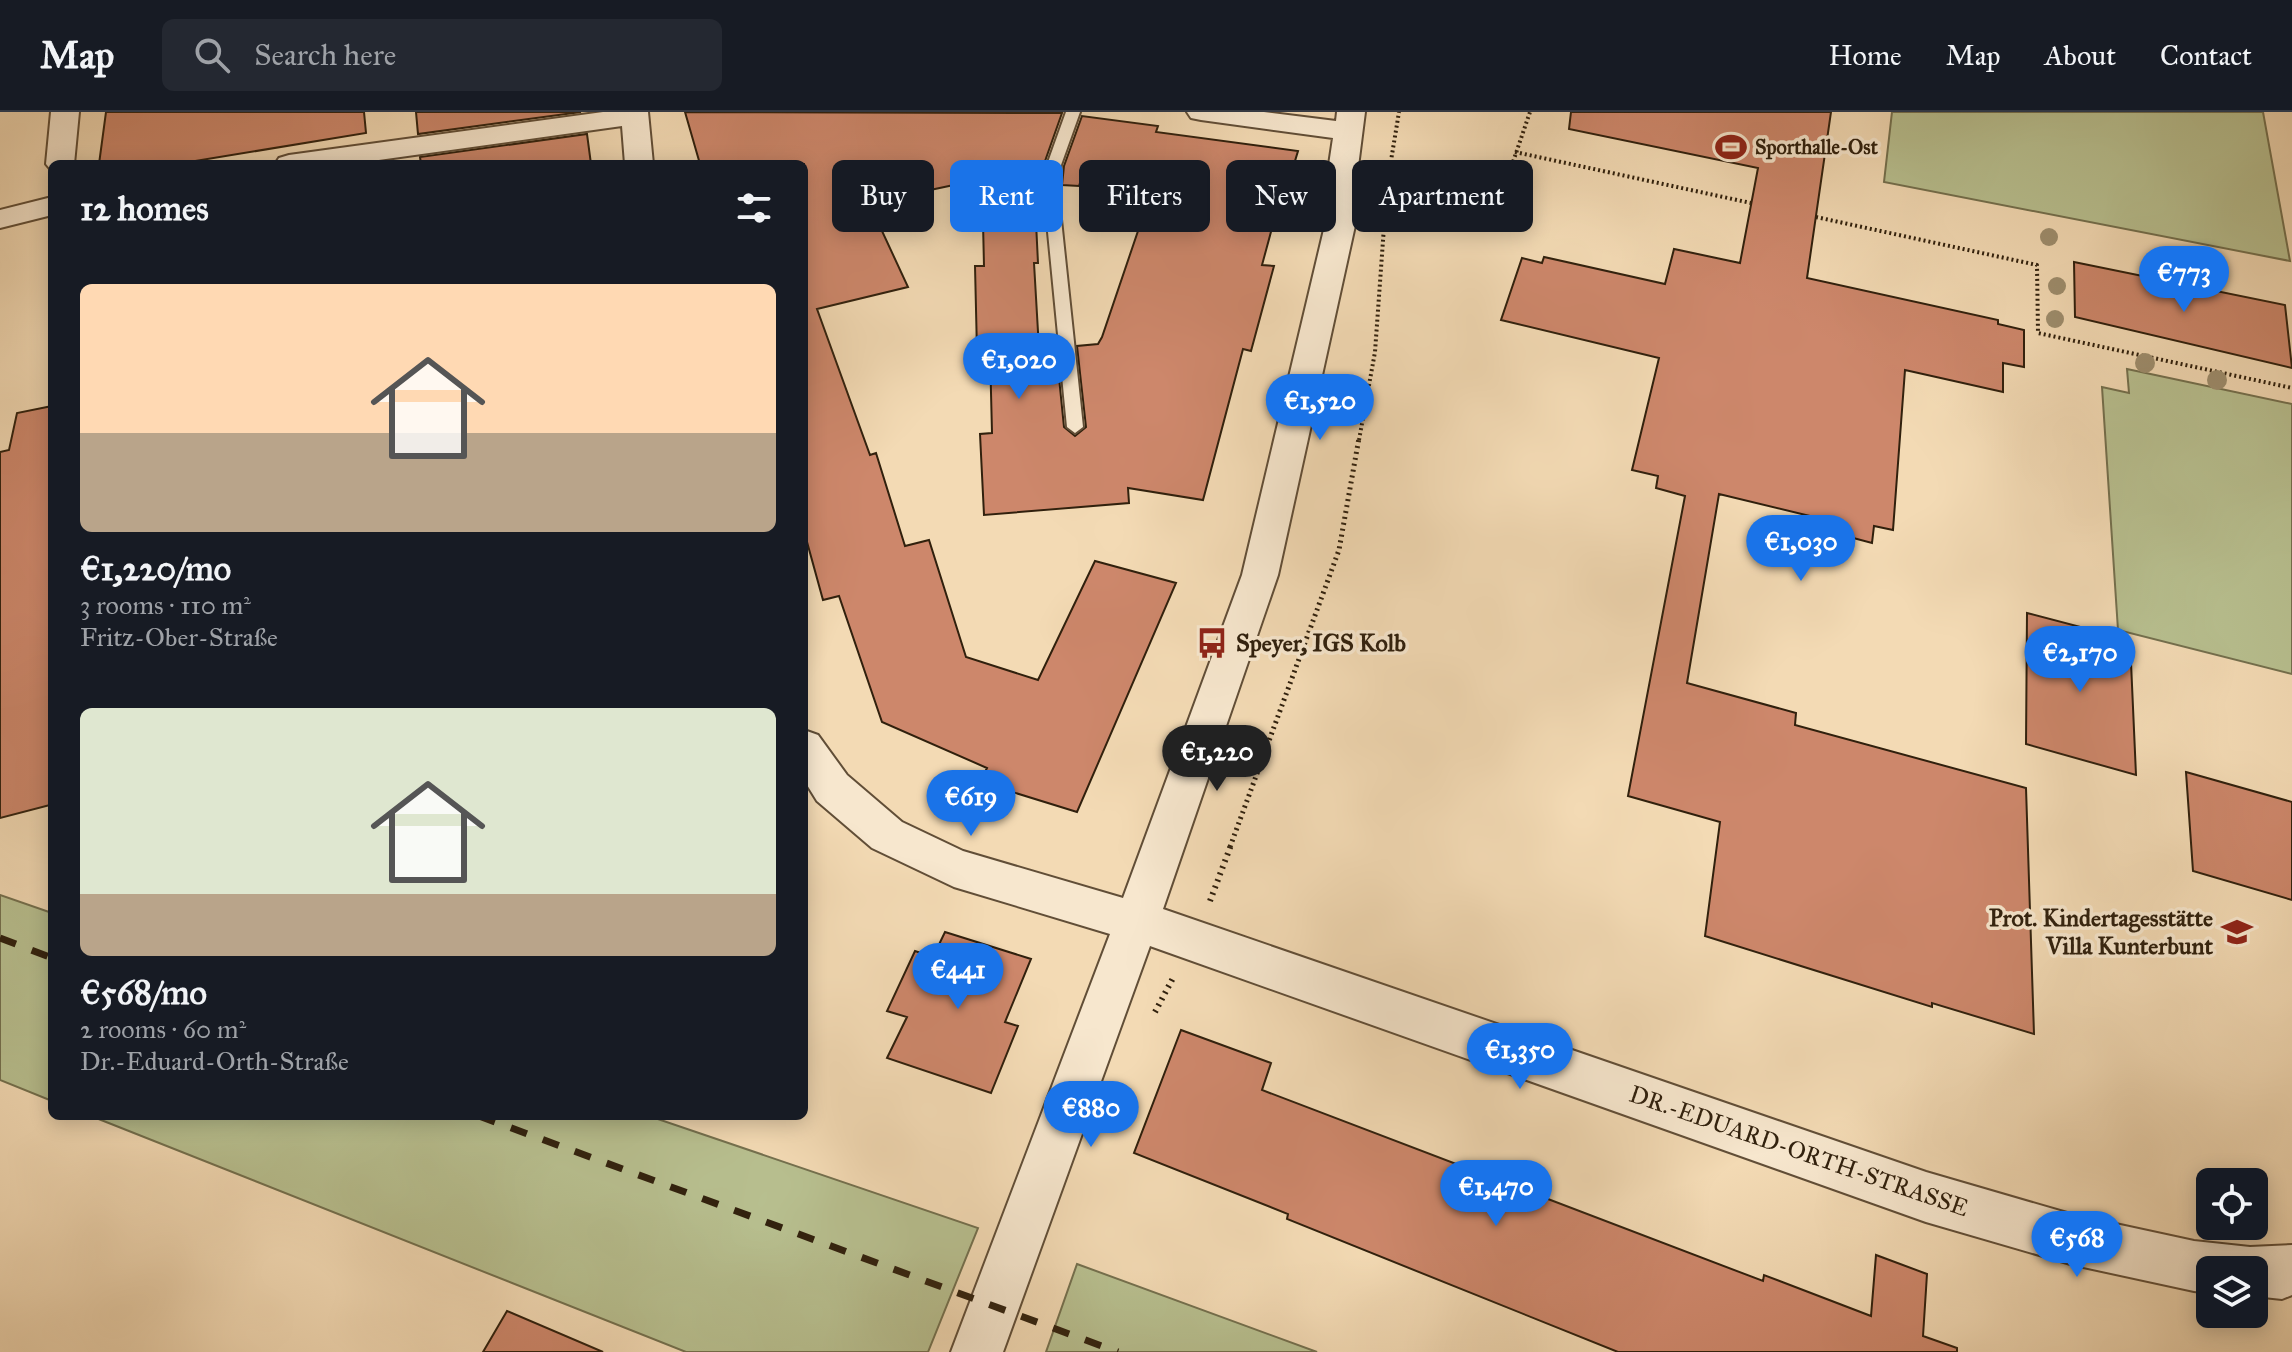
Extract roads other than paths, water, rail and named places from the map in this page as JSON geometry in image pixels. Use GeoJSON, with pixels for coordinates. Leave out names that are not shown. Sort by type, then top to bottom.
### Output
{"type":"FeatureCollection","features":[{"type":"Feature","properties":{"kind":"street"},"geometry":{"type":"LineString","coordinates":[[60,160],[65,112]]}},
{"type":"Feature","properties":{"kind":"street"},"geometry":{"type":"LineString","coordinates":[[977,1352],[1137,920],[1260,575],[1341,221],[1339,198],[1349,122],[1201,112]]}},
{"type":"Feature","properties":{"kind":"street"},"geometry":{"type":"LineString","coordinates":[[1341,221],[1360,199],[1378,112]]}},
{"type":"Feature","properties":{"kind":"street"},"geometry":{"type":"LineString","coordinates":[[317,160],[634,114],[639,160]]}},
{"type":"Feature","properties":{"kind":"street"},"geometry":{"type":"LineString","coordinates":[[0,219],[48,207]]}},
{"type":"Feature","properties":{"kind":"street","name":"DR.-EDUARD-ORTH-STRASSE"},"geometry":{"type":"LineString","coordinates":[[808,753],[832,788],[887,835],[954,868],[1137,920],[1926,1197],[2074,1240],[2196,1266]]}},
{"type":"Feature","properties":{"kind":"street"},"geometry":{"type":"LineString","coordinates":[[2268,1272],[2292,1270]]}},
{"type":"Feature","properties":{"kind":"lane"},"geometry":{"type":"LineString","coordinates":[[1073,112],[1054,165],[1051,191],[1075,427]]}},
{"type":"Feature","properties":{"kind":"railway"},"geometry":{"type":"LineString","coordinates":[[0,938],[48,956]]}},
{"type":"Feature","properties":{"kind":"railway"},"geometry":{"type":"LineString","coordinates":[[490,1120],[1118,1352]]}},
{"type":"Feature","properties":{"kind":"place","name":"Sporthalle-Ost"},"geometry":{"type":"Point","coordinates":[1731,147]}},
{"type":"Feature","properties":{"kind":"place","name":"Speyer, IGS Kolb"},"geometry":{"type":"Point","coordinates":[1212,643]}},
{"type":"Feature","properties":{"kind":"place","name":"Prot. Kindertagesstätte Villa Kunterbunt"},"geometry":{"type":"Point","coordinates":[2237,932]}}]}
